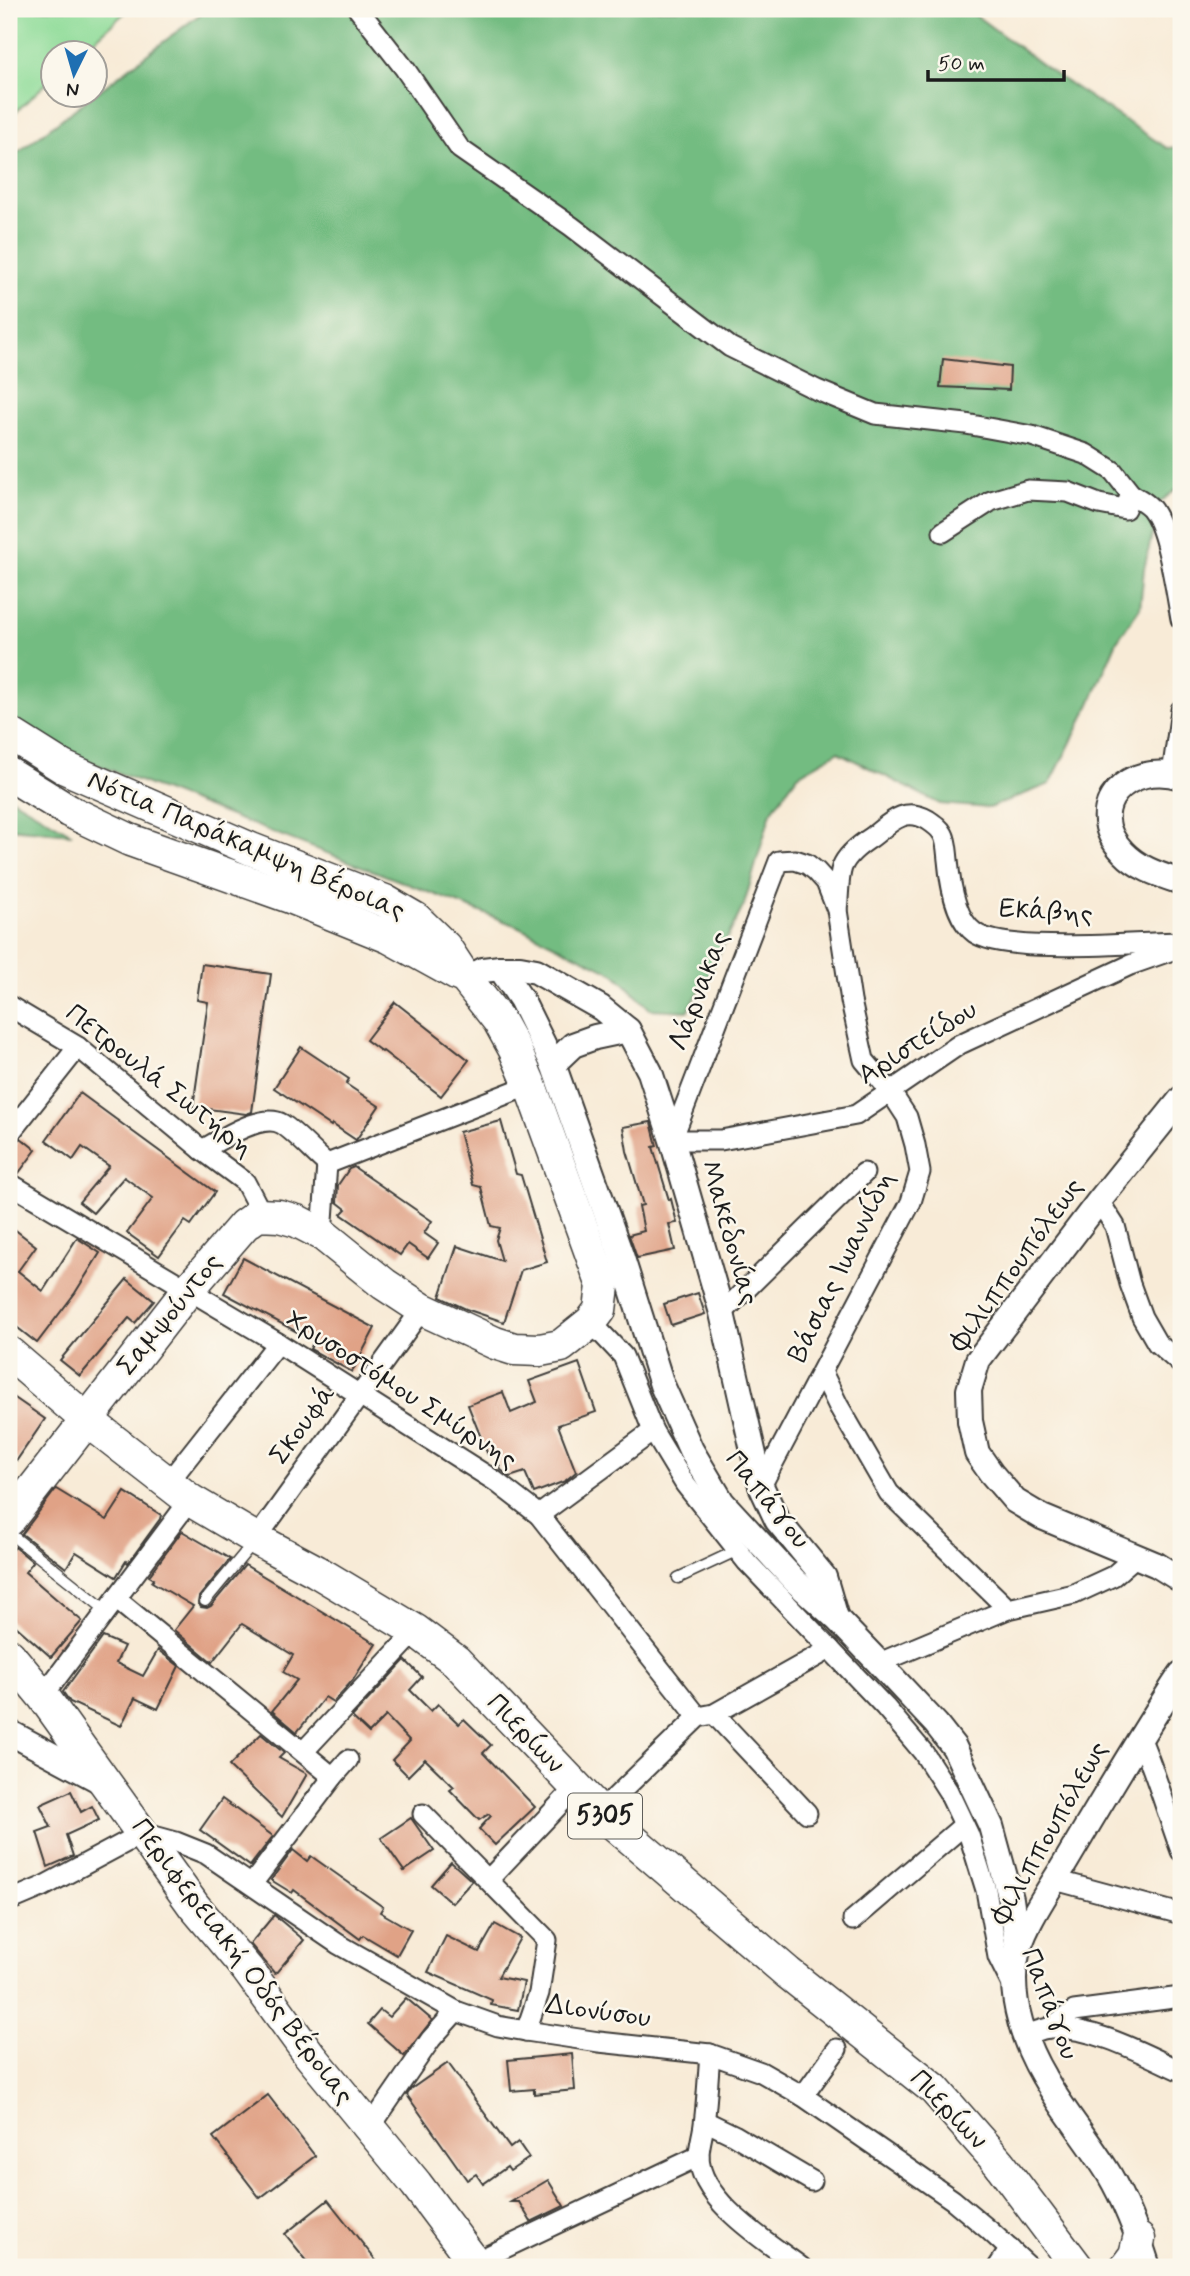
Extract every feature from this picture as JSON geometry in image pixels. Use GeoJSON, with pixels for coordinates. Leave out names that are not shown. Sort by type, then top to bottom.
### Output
{"type":"FeatureCollection","features":[{"type":"Feature","properties":{"kind":"main road","name":"Νότια Παράκαμψη Βέροιας"},"geometry":{"type":"LineString","coordinates":[[9,733],[63,767],[251,849],[385,901],[416,919],[445,947],[499,1021],[515,1050],[542,1075],[603,1286],[600,1310],[591,1322]]}},
{"type":"Feature","properties":{"kind":"main road","name":"Νότια Παράκαμψη Βέροιας"},"geometry":{"type":"LineString","coordinates":[[9,774],[69,811],[130,840],[290,897],[389,937],[466,979]]}},
{"type":"Feature","properties":{"kind":"main road"},"geometry":{"type":"LineString","coordinates":[[258,1215],[279,1216],[297,1221],[322,1234],[384,1284],[422,1310],[495,1343],[528,1350],[561,1346],[591,1322]]}},
{"type":"Feature","properties":{"kind":"main road","name":"Σαμψούντος"},"geometry":{"type":"LineString","coordinates":[[87,1420],[188,1290],[244,1225],[258,1215]]}},
{"type":"Feature","properties":{"kind":"main road","name":"Πιερίων"},"geometry":{"type":"LineString","coordinates":[[9,1353],[87,1420],[178,1492],[416,1631],[456,1661],[600,1812],[788,1973],[934,2089],[999,2163],[1077,2267]]}},
{"type":"Feature","properties":{"kind":"main road"},"geometry":{"type":"LineString","coordinates":[[9,1520],[87,1420]]}},
{"type":"Feature","properties":{"kind":"main road","name":"Περιφερειακή Οδός Βέροιας"},"geometry":{"type":"LineString","coordinates":[[9,1655],[43,1696],[194,1906],[247,1969],[309,2054],[416,2184],[477,2265]]}},
{"type":"Feature","properties":{"kind":"main road"},"geometry":{"type":"LineString","coordinates":[[1126,2267],[1135,2255],[1144,2253]]}},
{"type":"Feature","properties":{"kind":"street"},"geometry":{"type":"LineString","coordinates":[[358,9],[405,69],[460,149],[571,226],[730,347],[817,390],[875,414],[966,424],[1032,436],[1086,454],[1113,471],[1132,494],[1152,509],[1160,523],[1179,590],[1181,619]]}},
{"type":"Feature","properties":{"kind":"street"},"geometry":{"type":"LineString","coordinates":[[943,532],[991,501],[1028,490],[1068,492],[1099,504],[1125,509],[1132,494]]}},
{"type":"Feature","properties":{"kind":"street"},"geometry":{"type":"LineString","coordinates":[[1181,710],[1177,775],[1141,775],[1122,785],[1115,791],[1107,818],[1109,830],[1117,845],[1131,859],[1150,871],[1181,882]]}},
{"type":"Feature","properties":{"kind":"street","name":"Εκάβης"},"geometry":{"type":"LineString","coordinates":[[837,910],[842,866],[852,853],[894,819],[919,815],[936,825],[945,835],[962,920],[976,934],[1028,945],[1181,942]]}},
{"type":"Feature","properties":{"kind":"street","name":"Βάσιας Ιωαννίδη"},"geometry":{"type":"LineString","coordinates":[[761,1486],[911,1202],[920,1172],[907,1117],[864,1060],[851,1001],[837,910],[825,882],[807,864],[795,860],[779,861]]}},
{"type":"Feature","properties":{"kind":"street","name":"Λάρνακας"},"geometry":{"type":"LineString","coordinates":[[672,1140],[779,861]]}},
{"type":"Feature","properties":{"kind":"street","name":"Αριστείδου"},"geometry":{"type":"LineString","coordinates":[[672,1140],[721,1140],[856,1115],[960,1044],[1130,965],[1181,947]]}},
{"type":"Feature","properties":{"kind":"street","name":"Μακεδονίας"},"geometry":{"type":"LineString","coordinates":[[466,979],[483,970],[500,968],[536,971],[601,1008],[628,1030],[650,1072],[672,1140],[722,1313],[761,1486],[777,1520],[824,1577],[836,1618]]}},
{"type":"Feature","properties":{"kind":"street","name":"Παπάγου"},"geometry":{"type":"LineString","coordinates":[[500,968],[521,999],[542,1075],[622,1258],[662,1385],[691,1450],[722,1502],[795,1581],[836,1618],[879,1663],[954,1747],[991,1826],[1011,1899],[1018,1949]]}},
{"type":"Feature","properties":{"kind":"street","name":"Πετρουλά Σωτήρη"},"geometry":{"type":"LineString","coordinates":[[9,1006],[78,1047],[202,1150],[245,1182],[256,1203],[258,1215]]}},
{"type":"Feature","properties":{"kind":"street"},"geometry":{"type":"LineString","coordinates":[[327,1164],[542,1075],[573,1045],[628,1030]]}},
{"type":"Feature","properties":{"kind":"street"},"geometry":{"type":"LineString","coordinates":[[9,1134],[78,1047]]}},
{"type":"Feature","properties":{"kind":"street","name":"Φιλιππουπόλεως"},"geometry":{"type":"LineString","coordinates":[[1181,1099],[1099,1201],[978,1360],[969,1390],[970,1421],[977,1453],[1015,1501],[1042,1517],[1157,1564],[1181,1580]]}},
{"type":"Feature","properties":{"kind":"street"},"geometry":{"type":"LineString","coordinates":[[202,1150],[245,1127],[263,1122],[281,1122],[327,1164]]}},
{"type":"Feature","properties":{"kind":"street"},"geometry":{"type":"LineString","coordinates":[[322,1234],[327,1164]]}},
{"type":"Feature","properties":{"kind":"street"},"geometry":{"type":"LineString","coordinates":[[722,1313],[864,1173]]}},
{"type":"Feature","properties":{"kind":"street","name":"Χρυσοστόμου Σμύρνης"},"geometry":{"type":"LineString","coordinates":[[9,1183],[360,1394],[495,1481],[538,1515],[706,1715],[807,1814]]}},
{"type":"Feature","properties":{"kind":"street"},"geometry":{"type":"LineString","coordinates":[[1099,1201],[1115,1226],[1130,1284],[1142,1317],[1157,1343],[1181,1364]]}},
{"type":"Feature","properties":{"kind":"street","name":"Σκουφά"},"geometry":{"type":"LineString","coordinates":[[256,1539],[422,1310]]}},
{"type":"Feature","properties":{"kind":"street","name":"Παπάγου"},"geometry":{"type":"LineString","coordinates":[[591,1322],[623,1356],[653,1431],[685,1484],[738,1550],[885,1707],[923,1752],[948,1791],[964,1825],[986,1890],[998,1957],[1016,1993],[1024,2036],[1043,2077],[1110,2176],[1144,2253]]}},
{"type":"Feature","properties":{"kind":"street"},"geometry":{"type":"LineString","coordinates":[[43,1696],[111,1605],[178,1492],[278,1343]]}},
{"type":"Feature","properties":{"kind":"street"},"geometry":{"type":"LineString","coordinates":[[822,1372],[889,1493],[1008,1609]]}},
{"type":"Feature","properties":{"kind":"street"},"geometry":{"type":"LineString","coordinates":[[538,1515],[653,1431]]}},
{"type":"Feature","properties":{"kind":"street"},"geometry":{"type":"LineString","coordinates":[[879,1663],[1008,1609],[1074,1594],[1113,1576],[1135,1557]]}},
{"type":"Feature","properties":{"kind":"street"},"geometry":{"type":"LineString","coordinates":[[111,1605],[333,1777]]}},
{"type":"Feature","properties":{"kind":"street"},"geometry":{"type":"LineString","coordinates":[[303,1752],[416,1631]]}},
{"type":"Feature","properties":{"kind":"street"},"geometry":{"type":"LineString","coordinates":[[600,1812],[706,1715],[830,1649]]}},
{"type":"Feature","properties":{"kind":"street","name":"Φιλιππουπόλεως"},"geometry":{"type":"LineString","coordinates":[[1016,1993],[1014,1971],[1018,1949],[1055,1880],[1140,1737],[1181,1674]]}},
{"type":"Feature","properties":{"kind":"street"},"geometry":{"type":"LineString","coordinates":[[9,1732],[107,1785]]}},
{"type":"Feature","properties":{"kind":"street"},"geometry":{"type":"LineString","coordinates":[[1140,1737],[1157,1777],[1181,1851]]}},
{"type":"Feature","properties":{"kind":"street"},"geometry":{"type":"LineString","coordinates":[[252,1884],[348,1760]]}},
{"type":"Feature","properties":{"kind":"street"},"geometry":{"type":"LineString","coordinates":[[489,1879],[576,1787]]}},
{"type":"Feature","properties":{"kind":"street"},"geometry":{"type":"LineString","coordinates":[[423,1814],[547,1940],[539,1993],[526,2031]]}},
{"type":"Feature","properties":{"kind":"street"},"geometry":{"type":"LineString","coordinates":[[853,1920],[964,1825]]}},
{"type":"Feature","properties":{"kind":"street"},"geometry":{"type":"LineString","coordinates":[[9,1901],[42,1887],[143,1833]]}},
{"type":"Feature","properties":{"kind":"street","name":"Διονύσου"},"geometry":{"type":"LineString","coordinates":[[143,1833],[206,1854],[338,1944],[456,2011],[526,2031],[710,2054],[761,2072],[803,2096],[953,2200],[1029,2267]]}},
{"type":"Feature","properties":{"kind":"street"},"geometry":{"type":"LineString","coordinates":[[1055,1880],[1181,1914]]}},
{"type":"Feature","properties":{"kind":"street"},"geometry":{"type":"LineString","coordinates":[[1024,2036],[1049,2028],[1074,2011],[1181,1997]]}},
{"type":"Feature","properties":{"kind":"street"},"geometry":{"type":"LineString","coordinates":[[369,2129],[431,2039],[456,2011]]}},
{"type":"Feature","properties":{"kind":"street"},"geometry":{"type":"LineString","coordinates":[[1049,2028],[1083,2031],[1138,2051],[1181,2071]]}},
{"type":"Feature","properties":{"kind":"street"},"geometry":{"type":"LineString","coordinates":[[803,2096],[837,2049]]}},
{"type":"Feature","properties":{"kind":"street"},"geometry":{"type":"LineString","coordinates":[[710,2054],[705,2121],[699,2156],[704,2179],[722,2203],[754,2233],[802,2267]]}},
{"type":"Feature","properties":{"kind":"street"},"geometry":{"type":"LineString","coordinates":[[705,2121],[812,2180]]}},
{"type":"Feature","properties":{"kind":"street"},"geometry":{"type":"LineString","coordinates":[[477,2265],[699,2156]]}},
{"type":"Feature","properties":{"kind":"street"},"geometry":{"type":"LineString","coordinates":[[999,2267],[1010,2249]]}},
{"type":"Feature","properties":{"kind":"lane"},"geometry":{"type":"LineString","coordinates":[[9,1533],[111,1605]]}},
{"type":"Feature","properties":{"kind":"lane"},"geometry":{"type":"LineString","coordinates":[[205,1601],[256,1539]]}},
{"type":"Feature","properties":{"kind":"lane"},"geometry":{"type":"LineString","coordinates":[[678,1578],[738,1550]]}},
{"type":"Feature","properties":{"kind":"green space"},"geometry":{"type":"Polygon","coordinates":[[[9,9],[129,9],[97,38],[38,38],[38,91],[9,118],[9,9]]]}},
{"type":"Feature","properties":{"kind":"green space"},"geometry":{"type":"Polygon","coordinates":[[[207,9],[967,9],[1059,77],[1167,148],[1181,147],[1181,486],[1160,502],[1144,569],[1140,608],[1117,641],[1090,704],[1050,784],[989,808],[940,804],[838,752],[798,775],[771,812],[744,905],[688,1011],[650,1009],[615,974],[517,926],[48,746],[9,718],[9,159],[76,108],[108,108],[108,84],[207,9]]]}},
{"type":"Feature","properties":{"kind":"green space"},"geometry":{"type":"Polygon","coordinates":[[[9,797],[72,834],[9,828],[9,797]]]}},
{"type":"Feature","properties":{"kind":"building"},"geometry":{"type":"Polygon","coordinates":[[[943,359],[1010,367],[1009,390],[940,387],[943,359]]]}},
{"type":"Feature","properties":{"kind":"building"},"geometry":{"type":"Polygon","coordinates":[[[202,964],[271,974],[252,1112],[246,1114],[193,1107],[208,1002],[197,1000],[202,964]]]}},
{"type":"Feature","properties":{"kind":"building"},"geometry":{"type":"Polygon","coordinates":[[[395,1002],[469,1060],[441,1096],[366,1040],[395,1002]]]}},
{"type":"Feature","properties":{"kind":"building"},"geometry":{"type":"Polygon","coordinates":[[[301,1047],[349,1079],[346,1084],[379,1106],[356,1140],[274,1088],[301,1047]]]}},
{"type":"Feature","properties":{"kind":"building"},"geometry":{"type":"Polygon","coordinates":[[[80,1093],[215,1192],[191,1225],[185,1221],[159,1256],[127,1233],[153,1198],[124,1177],[93,1213],[79,1202],[109,1166],[82,1147],[73,1160],[46,1140],[80,1093]]]}},
{"type":"Feature","properties":{"kind":"building"},"geometry":{"type":"Polygon","coordinates":[[[501,1121],[516,1174],[521,1175],[547,1262],[521,1270],[504,1322],[440,1297],[457,1246],[502,1261],[496,1240],[500,1228],[491,1226],[481,1187],[473,1185],[459,1132],[501,1121]]]}},
{"type":"Feature","properties":{"kind":"building"},"geometry":{"type":"Polygon","coordinates":[[[651,1122],[657,1146],[653,1147],[677,1223],[669,1224],[675,1250],[637,1258],[629,1235],[644,1231],[639,1206],[643,1205],[623,1127],[651,1122]]]}},
{"type":"Feature","properties":{"kind":"building"},"geometry":{"type":"Polygon","coordinates":[[[21,1138],[36,1150],[18,1174],[9,1171],[9,1146],[21,1138]]]}},
{"type":"Feature","properties":{"kind":"building"},"geometry":{"type":"Polygon","coordinates":[[[354,1167],[432,1221],[424,1233],[438,1243],[428,1258],[408,1244],[400,1255],[341,1214],[346,1209],[337,1202],[338,1185],[349,1169],[354,1167]]]}},
{"type":"Feature","properties":{"kind":"building"},"geometry":{"type":"Polygon","coordinates":[[[9,1225],[36,1246],[18,1271],[43,1291],[77,1238],[100,1253],[75,1293],[37,1343],[9,1321],[9,1225]]]}},
{"type":"Feature","properties":{"kind":"building"},"geometry":{"type":"Polygon","coordinates":[[[243,1258],[375,1328],[352,1372],[310,1349],[314,1341],[224,1293],[243,1258]]]}},
{"type":"Feature","properties":{"kind":"building"},"geometry":{"type":"Polygon","coordinates":[[[127,1279],[154,1301],[135,1323],[129,1318],[80,1376],[60,1360],[127,1279]]]}},
{"type":"Feature","properties":{"kind":"building"},"geometry":{"type":"Polygon","coordinates":[[[698,1293],[705,1314],[671,1325],[664,1304],[698,1293]]]}},
{"type":"Feature","properties":{"kind":"building"},"geometry":{"type":"Polygon","coordinates":[[[579,1363],[596,1412],[558,1425],[576,1472],[565,1481],[534,1493],[525,1472],[510,1477],[501,1470],[494,1452],[488,1455],[468,1405],[503,1392],[511,1413],[537,1402],[529,1381],[579,1363]]]}},
{"type":"Feature","properties":{"kind":"building"},"geometry":{"type":"Polygon","coordinates":[[[9,1394],[45,1419],[17,1460],[9,1454],[9,1394]]]}},
{"type":"Feature","properties":{"kind":"building"},"geometry":{"type":"Polygon","coordinates":[[[56,1489],[107,1520],[125,1492],[161,1515],[160,1519],[116,1577],[76,1552],[66,1568],[22,1534],[56,1489]]]}},
{"type":"Feature","properties":{"kind":"building"},"geometry":{"type":"Polygon","coordinates":[[[182,1531],[230,1559],[199,1597],[198,1603],[201,1607],[211,1606],[245,1565],[376,1644],[353,1680],[333,1702],[325,1697],[297,1732],[272,1711],[297,1680],[283,1672],[293,1655],[242,1624],[212,1662],[174,1630],[193,1606],[152,1582],[154,1579],[149,1576],[182,1531]]]}},
{"type":"Feature","properties":{"kind":"building"},"geometry":{"type":"Polygon","coordinates":[[[15,1547],[33,1562],[25,1572],[82,1621],[51,1657],[9,1620],[9,1554],[15,1547]]]}},
{"type":"Feature","properties":{"kind":"building"},"geometry":{"type":"Polygon","coordinates":[[[103,1637],[124,1646],[116,1663],[143,1676],[158,1650],[179,1666],[158,1709],[135,1698],[121,1726],[70,1702],[63,1692],[103,1637]]]}},
{"type":"Feature","properties":{"kind":"building"},"geometry":{"type":"Polygon","coordinates":[[[405,1660],[422,1677],[410,1690],[431,1711],[438,1704],[459,1724],[464,1719],[491,1745],[483,1753],[535,1807],[495,1845],[479,1829],[491,1816],[489,1814],[479,1820],[450,1790],[454,1787],[425,1759],[408,1776],[392,1760],[410,1741],[386,1716],[369,1733],[352,1717],[405,1660]]]}},
{"type":"Feature","properties":{"kind":"building"},"geometry":{"type":"Polygon","coordinates":[[[261,1734],[284,1753],[279,1758],[307,1774],[282,1817],[229,1766],[261,1734]]]}},
{"type":"Feature","properties":{"kind":"building"},"geometry":{"type":"Polygon","coordinates":[[[71,1791],[81,1812],[92,1806],[99,1820],[66,1835],[73,1856],[48,1867],[37,1832],[51,1827],[40,1805],[71,1791]]]}},
{"type":"Feature","properties":{"kind":"building"},"geometry":{"type":"Polygon","coordinates":[[[222,1799],[273,1836],[250,1866],[200,1830],[222,1799]]]}},
{"type":"Feature","properties":{"kind":"building"},"geometry":{"type":"Polygon","coordinates":[[[411,1818],[434,1851],[404,1871],[381,1838],[411,1818]]]}},
{"type":"Feature","properties":{"kind":"building"},"geometry":{"type":"Polygon","coordinates":[[[293,1850],[307,1861],[311,1856],[383,1907],[380,1912],[411,1930],[397,1955],[363,1935],[360,1939],[294,1890],[292,1893],[271,1880],[293,1850]]]}},
{"type":"Feature","properties":{"kind":"building"},"geometry":{"type":"Polygon","coordinates":[[[451,1862],[472,1881],[452,1903],[431,1885],[451,1862]]]}},
{"type":"Feature","properties":{"kind":"building"},"geometry":{"type":"Polygon","coordinates":[[[274,1915],[304,1940],[275,1974],[250,1944],[274,1915]]]}},
{"type":"Feature","properties":{"kind":"building"},"geometry":{"type":"Polygon","coordinates":[[[495,1924],[520,1938],[498,1977],[524,1982],[518,2010],[491,2005],[492,2000],[428,1972],[446,1936],[479,1952],[495,1924]]]}},
{"type":"Feature","properties":{"kind":"building"},"geometry":{"type":"Polygon","coordinates":[[[406,1998],[432,2020],[404,2056],[368,2024],[380,2010],[389,2017],[406,1998]]]}},
{"type":"Feature","properties":{"kind":"building"},"geometry":{"type":"Polygon","coordinates":[[[572,2054],[575,2090],[534,2094],[534,2089],[511,2091],[508,2060],[572,2054]]]}},
{"type":"Feature","properties":{"kind":"building"},"geometry":{"type":"Polygon","coordinates":[[[448,2063],[510,2148],[518,2142],[529,2158],[510,2171],[507,2167],[483,2184],[476,2174],[467,2180],[407,2095],[411,2089],[448,2063]]]}},
{"type":"Feature","properties":{"kind":"building"},"geometry":{"type":"Polygon","coordinates":[[[268,2095],[315,2156],[260,2198],[213,2137],[268,2095]]]}},
{"type":"Feature","properties":{"kind":"building"},"geometry":{"type":"Polygon","coordinates":[[[548,2180],[564,2206],[531,2222],[519,2202],[511,2202],[548,2180]]]}},
{"type":"Feature","properties":{"kind":"building"},"geometry":{"type":"Polygon","coordinates":[[[328,2200],[381,2267],[312,2267],[285,2234],[328,2200]]]}}]}
